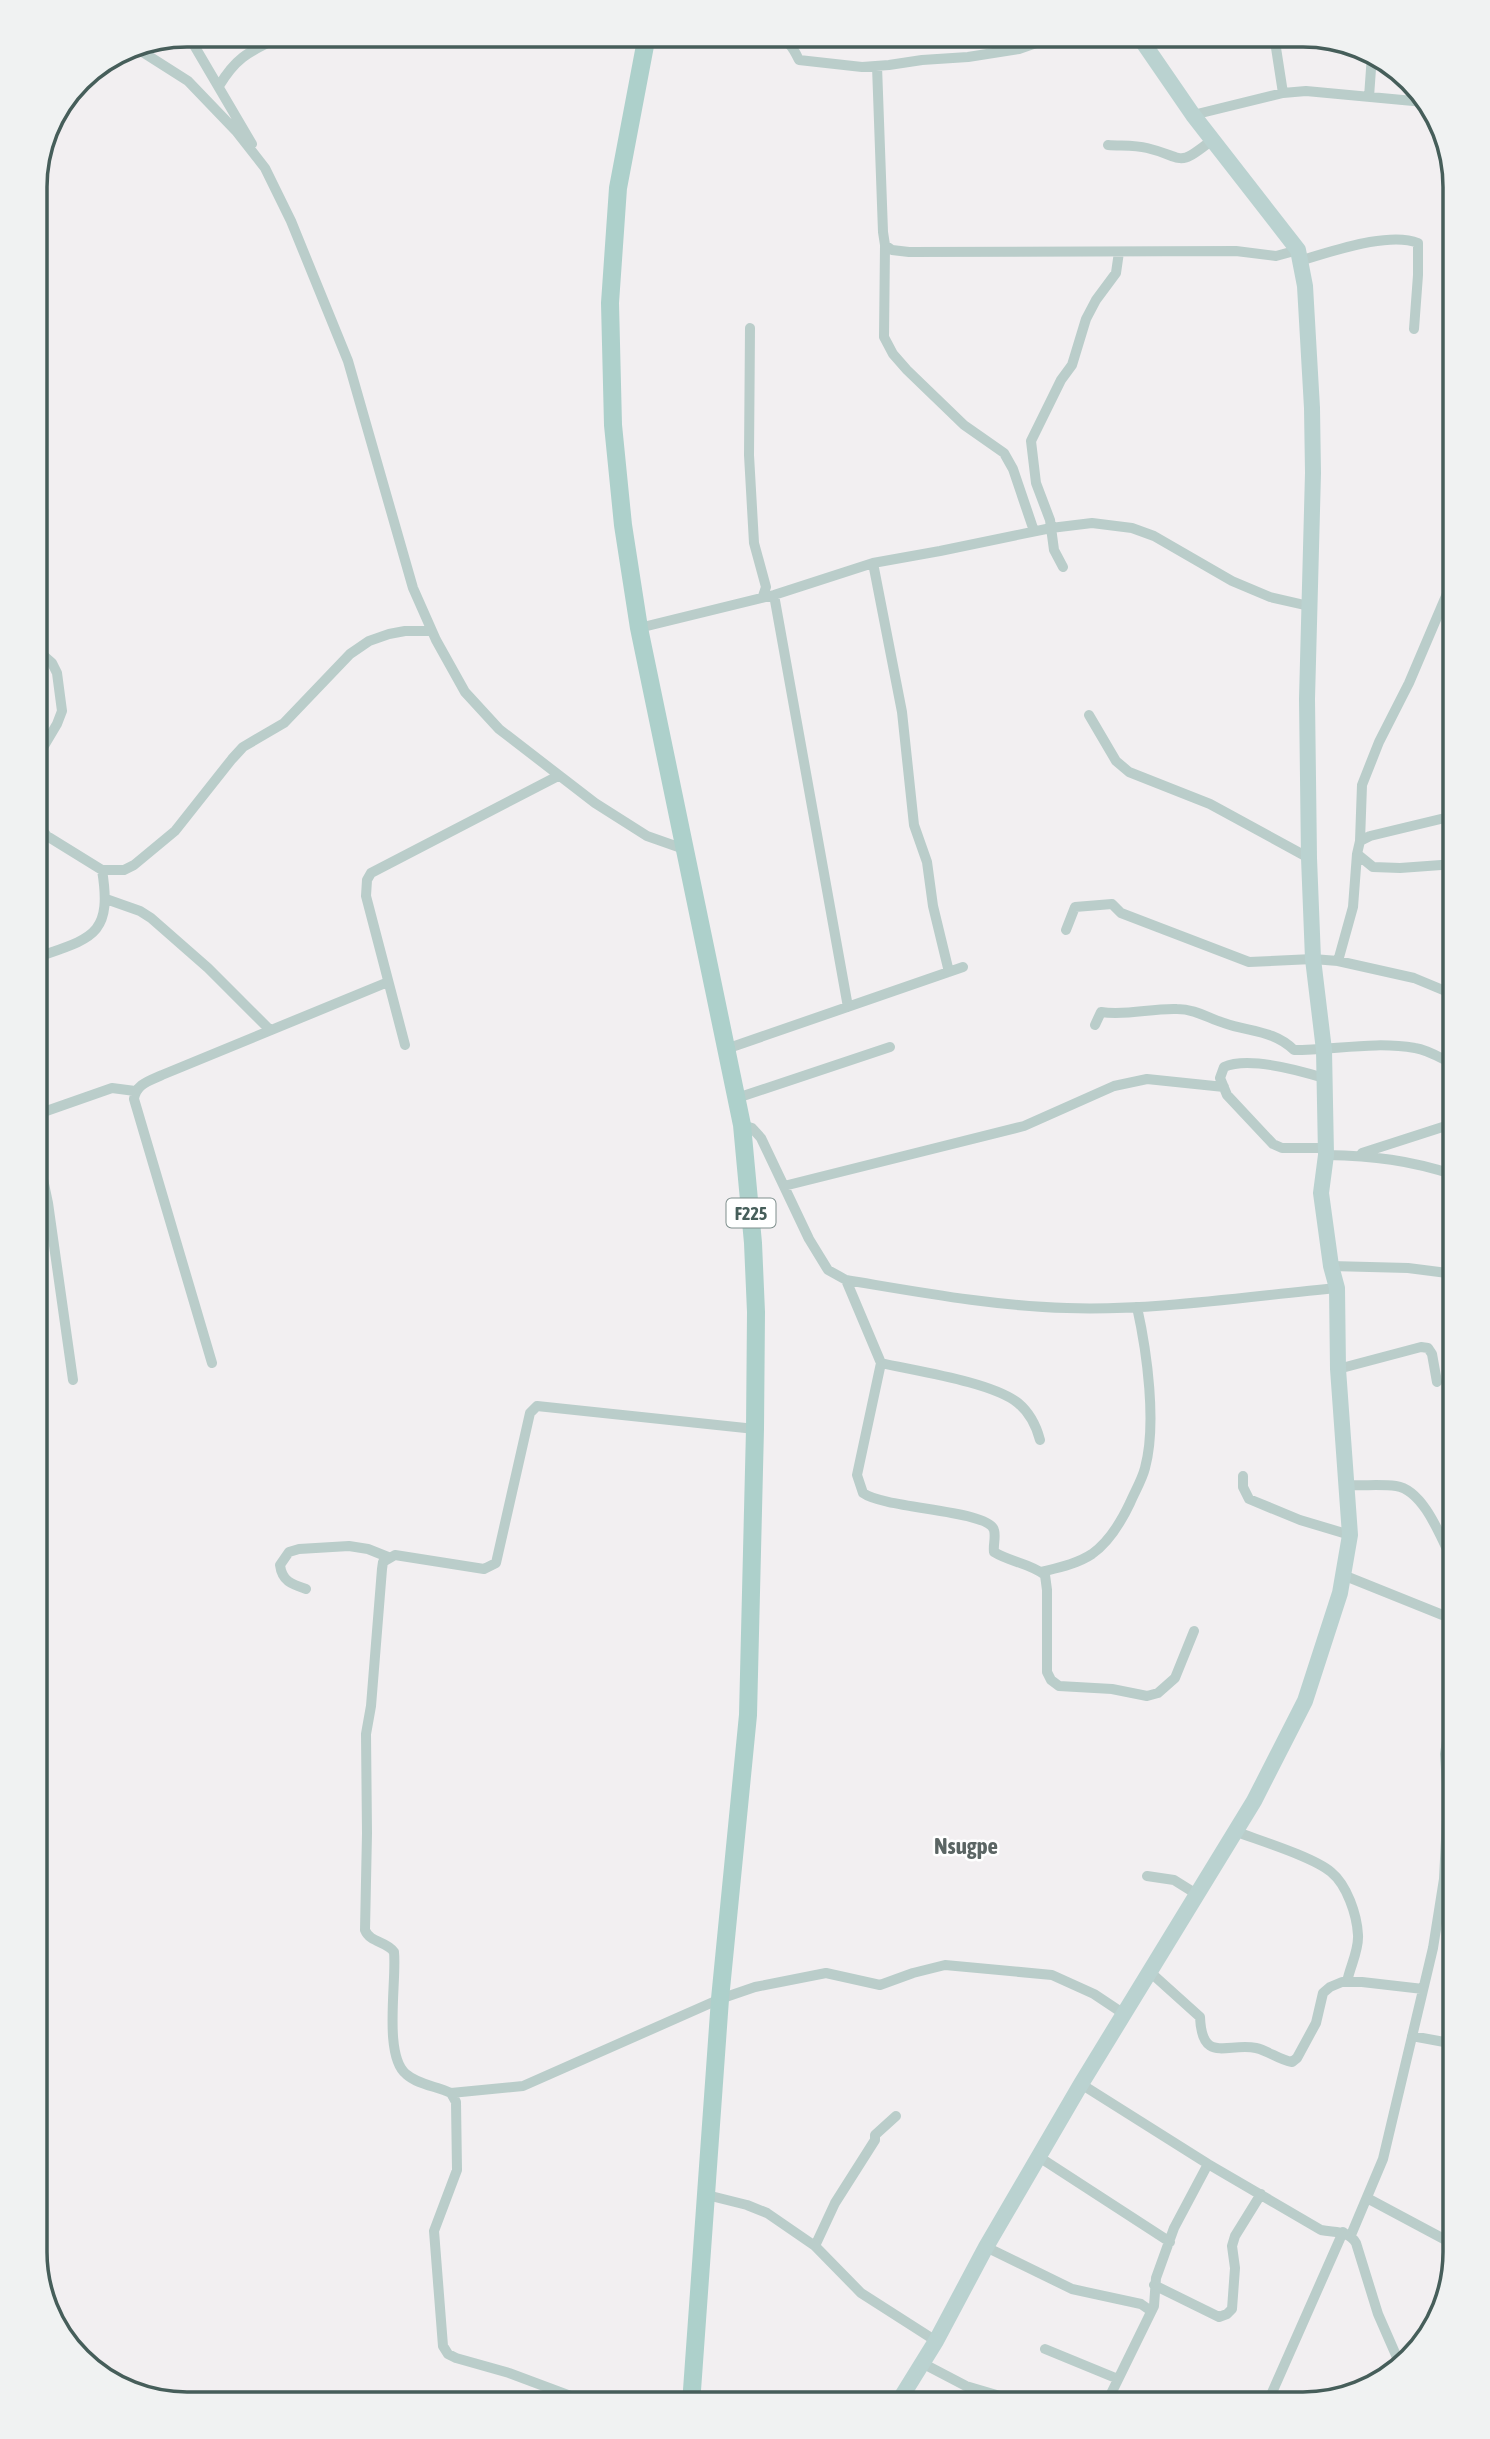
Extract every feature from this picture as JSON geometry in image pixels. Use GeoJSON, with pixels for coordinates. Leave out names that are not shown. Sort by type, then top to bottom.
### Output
{"type":"FeatureCollection","features":[{"type":"Feature","properties":{"kind":"main road","name":"F225"},"geometry":{"type":"LineString","coordinates":[[645,48],[618,188],[610,303],[613,425],[623,525],[639,628],[743,1125],[755,1270],[755,1429],[748,1715],[720,1999],[692,2391]]}},
{"type":"Feature","properties":{"kind":"street"},"geometry":{"type":"LineString","coordinates":[[196,48],[265,168],[291,221],[348,361],[413,588],[432,631],[466,692],[499,729],[558,776],[647,836],[684,849]]}},
{"type":"Feature","properties":{"kind":"street"},"geometry":{"type":"LineString","coordinates":[[219,86],[228,71],[244,55],[258,48]]}},
{"type":"Feature","properties":{"kind":"street"},"geometry":{"type":"LineString","coordinates":[[793,48],[799,60],[823,64],[877,66],[968,57],[1023,48]]}},
{"type":"Feature","properties":{"kind":"street"},"geometry":{"type":"LineString","coordinates":[[905,2392],[1081,2084],[1237,1832],[1306,1701],[1340,1593],[1350,1535],[1338,1369],[1337,1288],[1331,1266],[1321,1193],[1325,1152],[1324,1050],[1313,960],[1308,858],[1309,606],[1313,473],[1305,286],[1300,255],[1212,140],[1147,48]]}},
{"type":"Feature","properties":{"kind":"street"},"geometry":{"type":"LineString","coordinates":[[1276,48],[1283,93]]}},
{"type":"Feature","properties":{"kind":"street"},"geometry":{"type":"LineString","coordinates":[[145,54],[188,81],[236,131],[265,168]]}},
{"type":"Feature","properties":{"kind":"street"},"geometry":{"type":"LineString","coordinates":[[877,66],[885,245],[884,337],[907,370],[964,425],[1004,453],[1013,469],[1034,531]]}},
{"type":"Feature","properties":{"kind":"street"},"geometry":{"type":"LineString","coordinates":[[1369,97],[1371,66]]}},
{"type":"Feature","properties":{"kind":"street"},"geometry":{"type":"LineString","coordinates":[[1194,115],[1283,93],[1324,91],[1413,101]]}},
{"type":"Feature","properties":{"kind":"street"},"geometry":{"type":"LineString","coordinates":[[1108,145],[1140,146],[1173,158],[1184,159],[1192,157],[1212,140]]}},
{"type":"Feature","properties":{"kind":"street"},"geometry":{"type":"LineString","coordinates":[[885,245],[891,250],[908,252],[1236,251],[1276,256],[1402,240],[1418,243],[1414,329]]}},
{"type":"Feature","properties":{"kind":"street"},"geometry":{"type":"LineString","coordinates":[[1063,567],[1054,550],[1050,520],[1036,483],[1031,441],[1061,380],[1072,366],[1086,319],[1096,299],[1116,273],[1119,252]]}},
{"type":"Feature","properties":{"kind":"street"},"geometry":{"type":"LineString","coordinates":[[750,328],[749,455],[754,542],[768,596],[848,1007]]}},
{"type":"Feature","properties":{"kind":"street"},"geometry":{"type":"LineString","coordinates":[[639,628],[768,596],[873,563],[1034,531],[1092,523],[1132,528],[1154,536],[1231,582],[1270,597],[1309,606]]}},
{"type":"Feature","properties":{"kind":"street"},"geometry":{"type":"LineString","coordinates":[[873,563],[902,712],[914,825],[925,855],[933,906],[949,972]]}},
{"type":"Feature","properties":{"kind":"street"},"geometry":{"type":"LineString","coordinates":[[1338,961],[1353,906],[1360,841],[1362,785],[1443,603]]}},
{"type":"Feature","properties":{"kind":"street"},"geometry":{"type":"LineString","coordinates":[[48,836],[102,870],[124,870],[134,865],[175,831],[243,747],[284,723],[350,654],[369,641],[389,634],[432,631]]}},
{"type":"Feature","properties":{"kind":"street"},"geometry":{"type":"LineString","coordinates":[[48,659],[57,673],[62,711],[48,740]]}},
{"type":"Feature","properties":{"kind":"street"},"geometry":{"type":"LineString","coordinates":[[1090,715],[1116,761],[1129,772],[1210,804],[1308,858]]}},
{"type":"Feature","properties":{"kind":"street"},"geometry":{"type":"LineString","coordinates":[[405,1045],[366,896],[367,880],[371,873],[558,776]]}},
{"type":"Feature","properties":{"kind":"street"},"geometry":{"type":"LineString","coordinates":[[1360,841],[1370,836],[1443,818]]}},
{"type":"Feature","properties":{"kind":"street"},"geometry":{"type":"LineString","coordinates":[[1357,854],[1373,867],[1443,865]]}},
{"type":"Feature","properties":{"kind":"street"},"geometry":{"type":"LineString","coordinates":[[48,954],[86,940],[96,930],[104,914],[106,899],[102,870]]}},
{"type":"Feature","properties":{"kind":"street"},"geometry":{"type":"LineString","coordinates":[[106,899],[140,911],[151,918],[208,968],[270,1030]]}},
{"type":"Feature","properties":{"kind":"street"},"geometry":{"type":"LineString","coordinates":[[1066,930],[1075,907],[1112,904],[1121,913],[1249,962],[1338,961],[1414,978],[1443,990]]}},
{"type":"Feature","properties":{"kind":"street"},"geometry":{"type":"LineString","coordinates":[[726,1049],[963,967]]}},
{"type":"Feature","properties":{"kind":"street"},"geometry":{"type":"LineString","coordinates":[[212,1363],[134,1099],[135,1091],[140,1085],[162,1074],[388,982]]}},
{"type":"Feature","properties":{"kind":"street"},"geometry":{"type":"LineString","coordinates":[[1095,1025],[1101,1013],[1119,1015],[1179,1009],[1201,1013],[1238,1028],[1266,1033],[1287,1043],[1294,1050],[1324,1050],[1362,1045],[1415,1048],[1443,1060]]}},
{"type":"Feature","properties":{"kind":"street"},"geometry":{"type":"LineString","coordinates":[[737,1098],[890,1047]]}},
{"type":"Feature","properties":{"kind":"street"},"geometry":{"type":"LineString","coordinates":[[1324,1078],[1283,1066],[1232,1063],[1224,1067],[1220,1078],[1227,1095],[1272,1144],[1282,1148],[1376,1156],[1443,1171]]}},
{"type":"Feature","properties":{"kind":"street"},"geometry":{"type":"LineString","coordinates":[[785,1186],[1024,1126],[1103,1090],[1128,1083],[1159,1080],[1224,1087]]}},
{"type":"Feature","properties":{"kind":"street"},"geometry":{"type":"LineString","coordinates":[[48,1111],[112,1088],[135,1091]]}},
{"type":"Feature","properties":{"kind":"street"},"geometry":{"type":"LineString","coordinates":[[743,1125],[752,1128],[761,1138],[809,1239],[828,1270],[846,1280],[1011,1304],[1068,1308],[1137,1307],[1337,1288]]}},
{"type":"Feature","properties":{"kind":"street"},"geometry":{"type":"LineString","coordinates":[[1352,1156],[1443,1127]]}},
{"type":"Feature","properties":{"kind":"street"},"geometry":{"type":"LineString","coordinates":[[48,1201],[73,1380]]}},
{"type":"Feature","properties":{"kind":"street"},"geometry":{"type":"LineString","coordinates":[[1331,1266],[1408,1268],[1443,1272]]}},
{"type":"Feature","properties":{"kind":"street"},"geometry":{"type":"LineString","coordinates":[[846,1280],[881,1363],[857,1475],[863,1493],[880,1501],[981,1520],[993,1528],[994,1552],[1045,1575],[1047,1672],[1051,1680],[1059,1686],[1112,1689],[1147,1696],[1158,1692],[1175,1678],[1194,1631]]}},
{"type":"Feature","properties":{"kind":"street"},"geometry":{"type":"LineString","coordinates":[[1041,1572],[1065,1566],[1090,1555],[1106,1541],[1123,1517],[1144,1472],[1149,1441],[1147,1354],[1137,1307]]}},
{"type":"Feature","properties":{"kind":"street"},"geometry":{"type":"LineString","coordinates":[[1338,1369],[1421,1347],[1428,1348],[1432,1354],[1437,1382]]}},
{"type":"Feature","properties":{"kind":"street"},"geometry":{"type":"LineString","coordinates":[[881,1363],[994,1390],[1018,1403],[1035,1421],[1040,1440]]}},
{"type":"Feature","properties":{"kind":"street"},"geometry":{"type":"LineString","coordinates":[[306,1589],[290,1583],[281,1574],[280,1565],[289,1552],[349,1546],[368,1549],[388,1557],[402,1555],[484,1569],[496,1563],[530,1413],[537,1406],[755,1429]]}},
{"type":"Feature","properties":{"kind":"street"},"geometry":{"type":"LineString","coordinates":[[1243,1476],[1243,1487],[1249,1499],[1300,1520],[1350,1535]]}},
{"type":"Feature","properties":{"kind":"street"},"geometry":{"type":"LineString","coordinates":[[1347,1485],[1398,1486],[1409,1491],[1427,1511],[1443,1542]]}},
{"type":"Feature","properties":{"kind":"street"},"geometry":{"type":"LineString","coordinates":[[388,1557],[383,1562],[382,1569],[371,1706],[366,1734],[368,1833],[365,1930],[369,1937],[389,1946],[394,1952],[393,2031],[397,2056],[402,2070],[416,2080],[451,2093],[523,2087],[720,1999],[755,1987],[826,1973],[880,1986],[913,1973],[945,1965],[1052,1975],[1094,1994],[1124,2014]]}},
{"type":"Feature","properties":{"kind":"street"},"geometry":{"type":"LineString","coordinates":[[1343,1575],[1443,1615]]}},
{"type":"Feature","properties":{"kind":"street"},"geometry":{"type":"LineString","coordinates":[[1237,1832],[1321,1866],[1339,1880],[1348,1898],[1359,1936],[1347,1982]]}},
{"type":"Feature","properties":{"kind":"street"},"geometry":{"type":"LineString","coordinates":[[1147,1876],[1174,1880],[1198,1895]]}},
{"type":"Feature","properties":{"kind":"street"},"geometry":{"type":"LineString","coordinates":[[1273,2392],[1347,2234],[1367,2198],[1383,2159],[1443,1909]]}},
{"type":"Feature","properties":{"kind":"street"},"geometry":{"type":"LineString","coordinates":[[1150,1972],[1200,2017],[1203,2037],[1211,2045],[1221,2050],[1246,2046],[1260,2049],[1282,2061],[1292,2062],[1297,2058],[1316,2023],[1323,1993],[1330,1986],[1347,1982],[1423,1989]]}},
{"type":"Feature","properties":{"kind":"street"},"geometry":{"type":"LineString","coordinates":[[1412,2036],[1443,2042]]}},
{"type":"Feature","properties":{"kind":"street"},"geometry":{"type":"LineString","coordinates":[[1081,2084],[1208,2164],[1321,2230],[1347,2234],[1356,2243],[1378,2314],[1396,2356]]}},
{"type":"Feature","properties":{"kind":"street"},"geometry":{"type":"LineString","coordinates":[[451,2093],[456,2102],[457,2170],[434,2231],[443,2346],[448,2354],[456,2358],[509,2373],[558,2391]]}},
{"type":"Feature","properties":{"kind":"street"},"geometry":{"type":"LineString","coordinates":[[815,2246],[835,2203],[875,2140],[875,2135],[896,2116]]}},
{"type":"Feature","properties":{"kind":"street"},"geometry":{"type":"LineString","coordinates":[[1039,2157],[1170,2242]]}},
{"type":"Feature","properties":{"kind":"street"},"geometry":{"type":"LineString","coordinates":[[1112,2392],[1154,2305],[1154,2285],[1180,2217],[1208,2164]]}},
{"type":"Feature","properties":{"kind":"street"},"geometry":{"type":"LineString","coordinates":[[1154,2285],[1219,2317],[1227,2314],[1232,2309],[1235,2268],[1231,2246],[1261,2194]]}},
{"type":"Feature","properties":{"kind":"street"},"geometry":{"type":"LineString","coordinates":[[707,2195],[767,2213],[815,2246],[861,2293],[936,2340]]}},
{"type":"Feature","properties":{"kind":"street"},"geometry":{"type":"LineString","coordinates":[[1367,2198],[1443,2239]]}},
{"type":"Feature","properties":{"kind":"street"},"geometry":{"type":"LineString","coordinates":[[986,2247],[1072,2289],[1141,2304],[1151,2311]]}},
{"type":"Feature","properties":{"kind":"street"},"geometry":{"type":"LineString","coordinates":[[1045,2348],[1118,2379]]}},
{"type":"Feature","properties":{"kind":"street"},"geometry":{"type":"LineString","coordinates":[[922,2364],[966,2386],[985,2392]]}},
{"type":"Feature","properties":{"kind":"district","name":"Nsugpe"},"geometry":{"type":"Point","coordinates":[966,1846]}}]}
